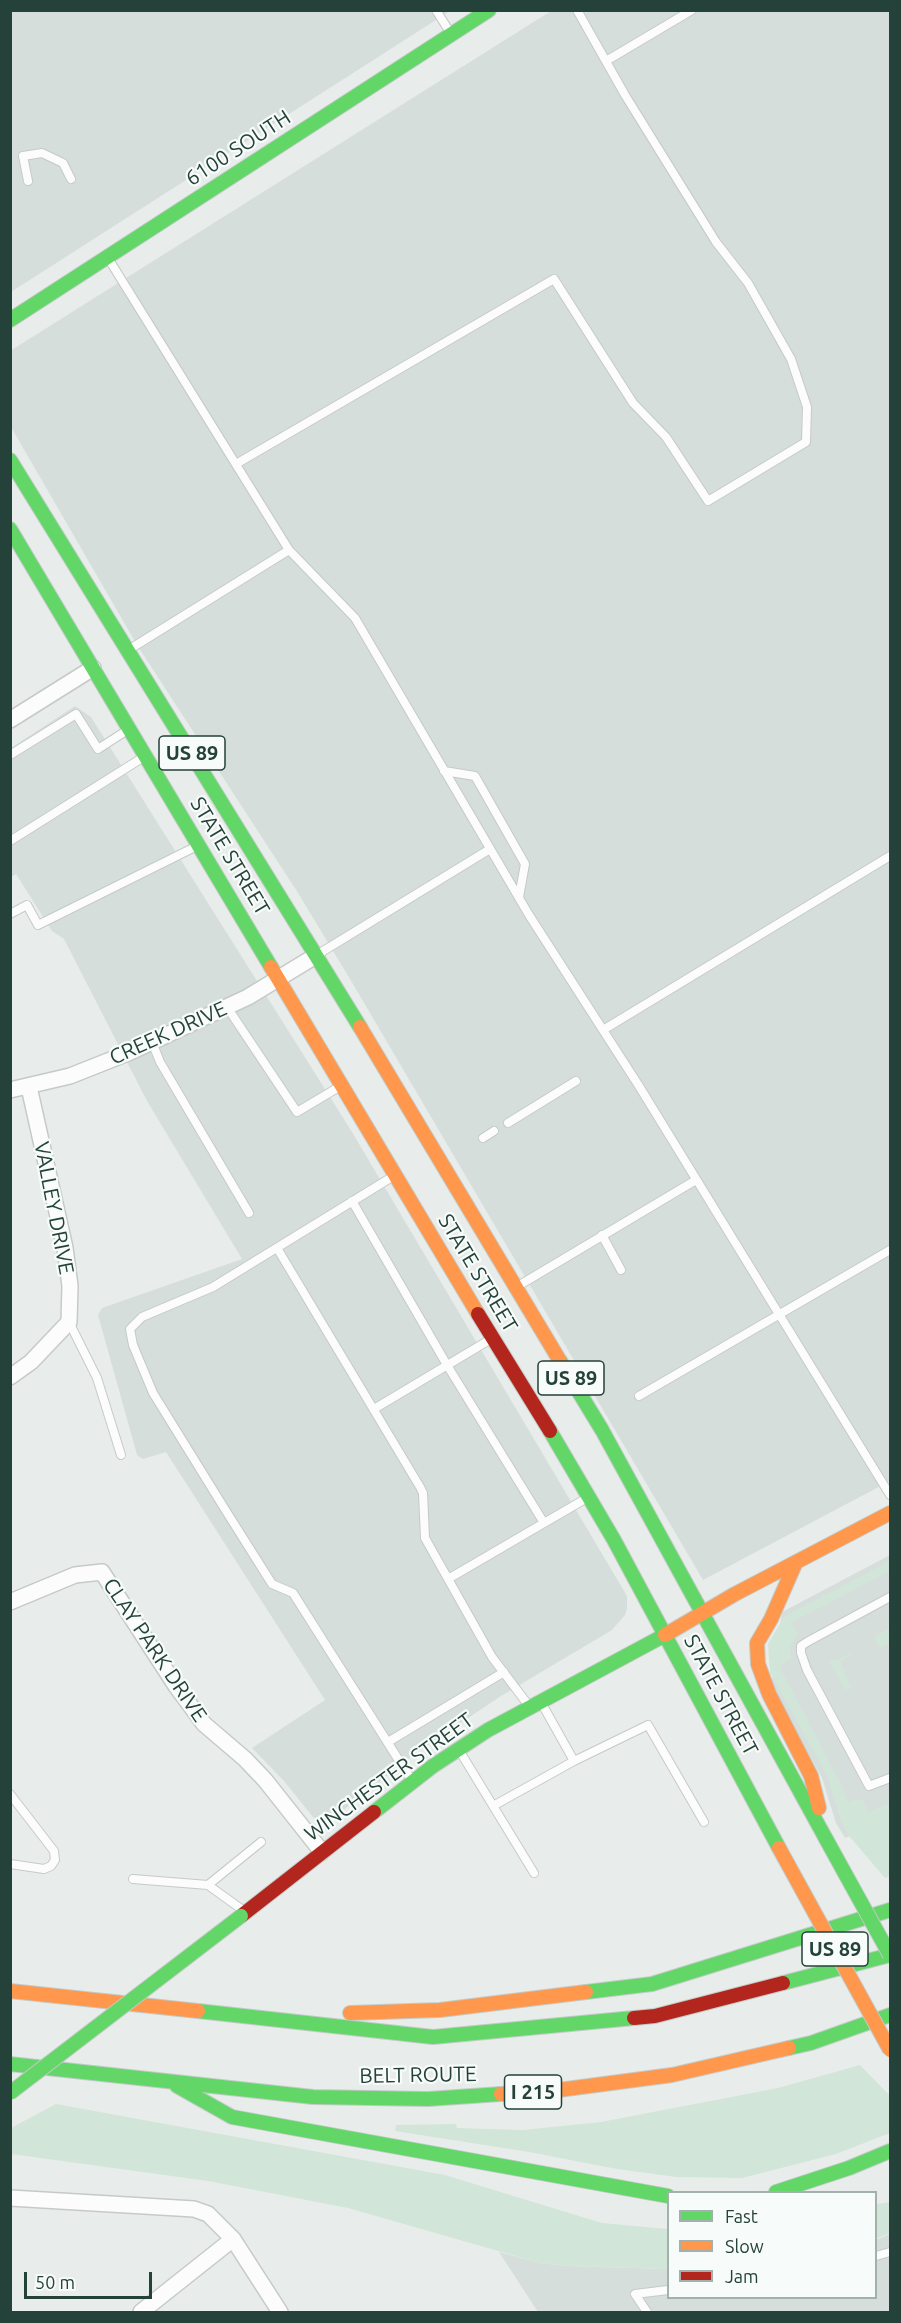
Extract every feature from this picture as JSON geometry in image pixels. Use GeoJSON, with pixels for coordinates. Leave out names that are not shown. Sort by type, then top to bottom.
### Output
{"type":"FeatureCollection","features":[{"type":"Feature","properties":{"kind":"main road","name":"6100 SOUTH"},"geometry":{"type":"LineString","coordinates":[[10,320],[489,10]]}},
{"type":"Feature","properties":{"kind":"main road","name":"STATE STREET"},"geometry":{"type":"LineString","coordinates":[[10,460],[317,955],[602,1430],[891,1955]]}},
{"type":"Feature","properties":{"kind":"main road","name":"STATE STREET"},"geometry":{"type":"LineString","coordinates":[[10,529],[492,1338],[562,1449],[891,2050]]}},
{"type":"Feature","properties":{"kind":"main road","name":"WINCHESTER STREET"},"geometry":{"type":"LineString","coordinates":[[10,2093],[412,1781],[459,1749],[535,1704],[891,1513]]}},
{"type":"Feature","properties":{"kind":"main road"},"geometry":{"type":"LineString","coordinates":[[796,1562],[771,1619],[760,1637],[758,1664],[769,1694],[811,1776],[826,1839]]}},
{"type":"Feature","properties":{"kind":"main road"},"geometry":{"type":"LineString","coordinates":[[246,2017],[440,2010],[652,1984],[891,1910]]}},
{"type":"Feature","properties":{"kind":"main road","name":"BELT ROUTE"},"geometry":{"type":"LineString","coordinates":[[10,1992],[433,2037],[655,2016],[891,1955]]}},
{"type":"Feature","properties":{"kind":"main road","name":"BELT ROUTE"},"geometry":{"type":"LineString","coordinates":[[10,2064],[313,2097],[428,2099],[552,2091],[672,2075],[811,2043],[891,2015]]}},
{"type":"Feature","properties":{"kind":"main road"},"geometry":{"type":"LineString","coordinates":[[167,2080],[232,2117],[667,2196]]}},
{"type":"Feature","properties":{"kind":"main road"},"geometry":{"type":"LineString","coordinates":[[782,2191],[891,2151]]}},
{"type":"Feature","properties":{"kind":"street"},"geometry":{"type":"LineString","coordinates":[[10,720],[93,668]]}},
{"type":"Feature","properties":{"kind":"street","name":"CREEK DRIVE"},"geometry":{"type":"LineString","coordinates":[[10,1090],[70,1076],[152,1042],[227,1007],[317,955]]}},
{"type":"Feature","properties":{"kind":"street","name":"VALLEY DRIVE"},"geometry":{"type":"LineString","coordinates":[[29,1087],[65,1248],[70,1286],[69,1322]]}},
{"type":"Feature","properties":{"kind":"street"},"geometry":{"type":"LineString","coordinates":[[10,1377],[32,1362],[69,1322]]}},
{"type":"Feature","properties":{"kind":"street","name":"CLAY PARK DRIVE"},"geometry":{"type":"LineString","coordinates":[[10,1602],[75,1575],[102,1572],[176,1686],[204,1724],[245,1759],[265,1780],[322,1852]]}},
{"type":"Feature","properties":{"kind":"street"},"geometry":{"type":"LineString","coordinates":[[10,2198],[194,2209],[208,2214],[232,2239],[280,2313]]}},
{"type":"Feature","properties":{"kind":"street"},"geometry":{"type":"LineString","coordinates":[[141,2313],[232,2239]]}},
{"type":"Feature","properties":{"kind":"lane"},"geometry":{"type":"LineString","coordinates":[[436,10],[451,35]]}},
{"type":"Feature","properties":{"kind":"lane"},"geometry":{"type":"LineString","coordinates":[[236,464],[554,279],[633,404],[666,437],[708,501],[806,442],[807,407],[791,359],[748,283],[716,242],[576,10]]}},
{"type":"Feature","properties":{"kind":"lane"},"geometry":{"type":"LineString","coordinates":[[606,61],[692,10]]}},
{"type":"Feature","properties":{"kind":"lane"},"geometry":{"type":"LineString","coordinates":[[28,181],[23,156],[42,153],[63,162],[71,179]]}},
{"type":"Feature","properties":{"kind":"lane"},"geometry":{"type":"LineString","coordinates":[[108,257],[289,550],[355,618],[519,898],[891,1495]]}},
{"type":"Feature","properties":{"kind":"lane"},"geometry":{"type":"LineString","coordinates":[[128,650],[289,550]]}},
{"type":"Feature","properties":{"kind":"lane"},"geometry":{"type":"LineString","coordinates":[[10,755],[76,714],[98,749],[130,728]]}},
{"type":"Feature","properties":{"kind":"lane"},"geometry":{"type":"LineString","coordinates":[[10,842],[145,755]]}},
{"type":"Feature","properties":{"kind":"lane"},"geometry":{"type":"LineString","coordinates":[[444,771],[475,776],[525,864],[519,898]]}},
{"type":"Feature","properties":{"kind":"lane"},"geometry":{"type":"LineString","coordinates":[[10,914],[27,905],[38,925],[199,845]]}},
{"type":"Feature","properties":{"kind":"lane"},"geometry":{"type":"LineString","coordinates":[[317,955],[490,849]]}},
{"type":"Feature","properties":{"kind":"lane"},"geometry":{"type":"LineString","coordinates":[[603,1030],[891,856]]}},
{"type":"Feature","properties":{"kind":"lane"},"geometry":{"type":"LineString","coordinates":[[227,1007],[297,1112],[342,1085]]}},
{"type":"Feature","properties":{"kind":"lane"},"geometry":{"type":"LineString","coordinates":[[152,1042],[160,1062],[249,1213]]}},
{"type":"Feature","properties":{"kind":"lane"},"geometry":{"type":"LineString","coordinates":[[508,1123],[576,1081]]}},
{"type":"Feature","properties":{"kind":"lane"},"geometry":{"type":"LineString","coordinates":[[483,1138],[494,1131]]}},
{"type":"Feature","properties":{"kind":"lane"},"geometry":{"type":"LineString","coordinates":[[395,1175],[213,1287],[142,1317],[130,1329],[133,1345],[153,1393],[272,1584],[293,1593],[412,1781]]}},
{"type":"Feature","properties":{"kind":"lane"},"geometry":{"type":"LineString","coordinates":[[516,1287],[696,1180]]}},
{"type":"Feature","properties":{"kind":"lane"},"geometry":{"type":"LineString","coordinates":[[352,1201],[447,1365],[544,1523]]}},
{"type":"Feature","properties":{"kind":"lane"},"geometry":{"type":"LineString","coordinates":[[602,1235],[621,1270]]}},
{"type":"Feature","properties":{"kind":"lane"},"geometry":{"type":"LineString","coordinates":[[277,1248],[423,1493],[425,1538],[448,1580],[492,1656],[535,1704],[574,1761]]}},
{"type":"Feature","properties":{"kind":"lane"},"geometry":{"type":"LineString","coordinates":[[639,1396],[891,1250]]}},
{"type":"Feature","properties":{"kind":"lane"},"geometry":{"type":"LineString","coordinates":[[69,1322],[97,1378],[121,1455]]}},
{"type":"Feature","properties":{"kind":"lane"},"geometry":{"type":"LineString","coordinates":[[374,1409],[492,1338]]}},
{"type":"Feature","properties":{"kind":"lane"},"geometry":{"type":"LineString","coordinates":[[448,1580],[589,1497]]}},
{"type":"Feature","properties":{"kind":"lane"},"geometry":{"type":"LineString","coordinates":[[891,1597],[801,1646],[807,1670],[869,1786],[891,1778]]}},
{"type":"Feature","properties":{"kind":"lane"},"geometry":{"type":"LineString","coordinates":[[388,1742],[504,1672]]}},
{"type":"Feature","properties":{"kind":"lane"},"geometry":{"type":"LineString","coordinates":[[493,1806],[574,1761],[648,1725],[704,1822]]}},
{"type":"Feature","properties":{"kind":"lane"},"geometry":{"type":"LineString","coordinates":[[459,1749],[534,1873]]}},
{"type":"Feature","properties":{"kind":"lane"},"geometry":{"type":"LineString","coordinates":[[10,1794],[54,1851],[55,1860],[51,1866],[44,1869],[10,1864]]}},
{"type":"Feature","properties":{"kind":"lane"},"geometry":{"type":"LineString","coordinates":[[208,1885],[261,1842]]}},
{"type":"Feature","properties":{"kind":"lane"},"geometry":{"type":"LineString","coordinates":[[134,1879],[208,1885],[243,1914]]}},
{"type":"Feature","properties":{"kind":"lane"},"geometry":{"type":"LineString","coordinates":[[647,2313],[635,2294],[667,2290]]}},
{"type":"Feature","properties":{"kind":"shaded area"},"geometry":{"type":"Polygon","coordinates":[[[11,11],[450,11],[11,292],[11,11]]]}},
{"type":"Feature","properties":{"kind":"shaded area"},"geometry":{"type":"Polygon","coordinates":[[[551,11],[890,11],[890,1481],[703,1580],[350,979],[298,893],[137,645],[11,427],[10,351],[551,11]]]}},
{"type":"Feature","properties":{"kind":"shaded area"},"geometry":{"type":"Polygon","coordinates":[[[75,706],[91,717],[352,1132],[627,1596],[625,1615],[612,1630],[501,1696],[416,1753],[332,1819],[321,1820],[313,1817],[284,1781],[252,1748],[325,1700],[166,1452],[143,1459],[137,1455],[98,1315],[102,1308],[242,1259],[147,1101],[64,939],[52,931],[16,874],[11,877],[11,748],[75,706]]]}},
{"type":"Feature","properties":{"kind":"shaded area"},"geometry":{"type":"Polygon","coordinates":[[[890,1555],[890,1819],[845,1838],[836,1823],[822,1778],[771,1686],[782,1612],[890,1555]]]}},
{"type":"Feature","properties":{"kind":"shaded area"},"geometry":{"type":"Polygon","coordinates":[[[890,2234],[890,2312],[538,2312],[499,2252],[540,2263],[567,2266],[667,2269],[667,2299],[877,2299],[877,2240],[890,2234]]]}},
{"type":"Feature","properties":{"kind":"green space"},"geometry":{"type":"Polygon","coordinates":[[[890,1561],[890,1571],[792,1622],[798,1634],[790,1647],[791,1658],[779,1666],[842,1786],[848,1803],[858,1799],[864,1801],[868,1812],[890,1803],[890,1876],[885,1878],[849,1836],[841,1820],[827,1775],[770,1673],[768,1644],[784,1617],[890,1561]]]}},
{"type":"Feature","properties":{"kind":"green space"},"geometry":{"type":"Polygon","coordinates":[[[890,1628],[890,1642],[880,1648],[874,1637],[890,1628]]]}},
{"type":"Feature","properties":{"kind":"green space"},"geometry":{"type":"Polygon","coordinates":[[[852,1652],[853,1654],[840,1661],[851,1687],[845,1690],[829,1661],[838,1660],[852,1652]]]}},
{"type":"Feature","properties":{"kind":"green space"},"geometry":{"type":"Polygon","coordinates":[[[860,2065],[890,2096],[890,2133],[836,2154],[742,2178],[676,2177],[395,2131],[396,2125],[456,2124],[457,2128],[523,2130],[601,2122],[778,2088],[860,2065]]]}},
{"type":"Feature","properties":{"kind":"green space"},"geometry":{"type":"Polygon","coordinates":[[[56,2104],[445,2175],[602,2223],[667,2229],[667,2269],[540,2263],[348,2208],[208,2181],[11,2154],[11,2128],[56,2104]]]}},
{"type":"Feature","properties":{"kind":"green space"},"geometry":{"type":"Polygon","coordinates":[[[890,2202],[890,2233],[877,2239],[877,2204],[890,2202]]]}},
{"type":"Feature","properties":{"kind":"traffic: fast"},"geometry":{"type":"LineString","coordinates":[[10,320],[489,10]]}},
{"type":"Feature","properties":{"kind":"traffic: fast"},"geometry":{"type":"LineString","coordinates":[[10,460],[360,1027]]}},
{"type":"Feature","properties":{"kind":"traffic: fast"},"geometry":{"type":"LineString","coordinates":[[10,529],[271,967]]}},
{"type":"Feature","properties":{"kind":"traffic: fast"},"geometry":{"type":"LineString","coordinates":[[560,1361],[602,1430],[826,1839]]}},
{"type":"Feature","properties":{"kind":"traffic: fast"},"geometry":{"type":"LineString","coordinates":[[550,1431],[614,1540],[779,1848]]}},
{"type":"Feature","properties":{"kind":"traffic: fast"},"geometry":{"type":"LineString","coordinates":[[374,1812],[433,1766],[488,1730],[665,1635]]}},
{"type":"Feature","properties":{"kind":"traffic: fast"},"geometry":{"type":"LineString","coordinates":[[826,1839],[890,1955]]}},
{"type":"Feature","properties":{"kind":"traffic: fast"},"geometry":{"type":"LineString","coordinates":[[586,1992],[652,1984],[890,1910]]}},
{"type":"Feature","properties":{"kind":"traffic: fast"},"geometry":{"type":"LineString","coordinates":[[10,2093],[241,1916]]}},
{"type":"Feature","properties":{"kind":"traffic: fast"},"geometry":{"type":"LineString","coordinates":[[783,1983],[890,1955]]}},
{"type":"Feature","properties":{"kind":"traffic: fast"},"geometry":{"type":"LineString","coordinates":[[198,2011],[433,2037],[634,2018]]}},
{"type":"Feature","properties":{"kind":"traffic: fast"},"geometry":{"type":"LineString","coordinates":[[789,2048],[811,2043],[890,2015]]}},
{"type":"Feature","properties":{"kind":"traffic: fast"},"geometry":{"type":"LineString","coordinates":[[10,2064],[313,2097],[428,2099],[501,2094]]}},
{"type":"Feature","properties":{"kind":"traffic: fast"},"geometry":{"type":"LineString","coordinates":[[177,2086],[232,2117],[667,2196]]}},
{"type":"Feature","properties":{"kind":"traffic: fast"},"geometry":{"type":"LineString","coordinates":[[779,2191],[849,2168],[890,2151]]}},
{"type":"Feature","properties":{"kind":"traffic: slow"},"geometry":{"type":"LineString","coordinates":[[271,967],[478,1314]]}},
{"type":"Feature","properties":{"kind":"traffic: slow"},"geometry":{"type":"LineString","coordinates":[[360,1027],[560,1361]]}},
{"type":"Feature","properties":{"kind":"traffic: slow"},"geometry":{"type":"LineString","coordinates":[[665,1635],[735,1594],[890,1513]]}},
{"type":"Feature","properties":{"kind":"traffic: slow"},"geometry":{"type":"LineString","coordinates":[[796,1562],[771,1619],[757,1643],[758,1664],[769,1694],[811,1776],[819,1808]]}},
{"type":"Feature","properties":{"kind":"traffic: slow"},"geometry":{"type":"LineString","coordinates":[[779,1848],[890,2050]]}},
{"type":"Feature","properties":{"kind":"traffic: slow"},"geometry":{"type":"LineString","coordinates":[[10,1991],[198,2011]]}},
{"type":"Feature","properties":{"kind":"traffic: slow"},"geometry":{"type":"LineString","coordinates":[[350,2013],[440,2010],[586,1992]]}},
{"type":"Feature","properties":{"kind":"traffic: slow"},"geometry":{"type":"LineString","coordinates":[[501,2094],[551,2091],[672,2075],[789,2048]]}},
{"type":"Feature","properties":{"kind":"traffic: jam"},"geometry":{"type":"LineString","coordinates":[[478,1314],[550,1431]]}},
{"type":"Feature","properties":{"kind":"traffic: jam"},"geometry":{"type":"LineString","coordinates":[[241,1916],[374,1812]]}},
{"type":"Feature","properties":{"kind":"traffic: jam"},"geometry":{"type":"LineString","coordinates":[[634,2018],[655,2016],[783,1983]]}}]}
